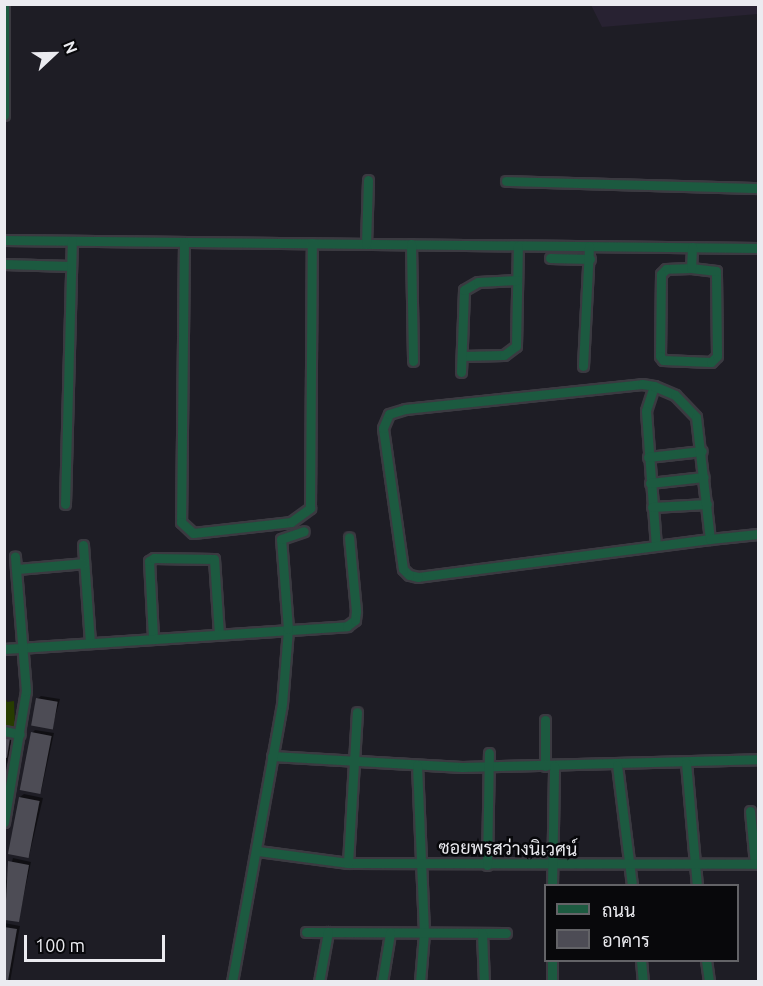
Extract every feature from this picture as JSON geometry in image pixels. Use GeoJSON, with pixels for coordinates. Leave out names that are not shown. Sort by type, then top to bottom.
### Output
{"type":"FeatureCollection","features":[{"type":"Feature","properties":{"kind":"street"},"geometry":{"type":"LineString","coordinates":[[4,6],[4,115]]}},
{"type":"Feature","properties":{"kind":"street"},"geometry":{"type":"LineString","coordinates":[[366,244],[369,180]]}},
{"type":"Feature","properties":{"kind":"street"},"geometry":{"type":"LineString","coordinates":[[506,181],[588,186],[759,188]]}},
{"type":"Feature","properties":{"kind":"street"},"geometry":{"type":"LineString","coordinates":[[4,240],[759,248]]}},
{"type":"Feature","properties":{"kind":"street"},"geometry":{"type":"LineString","coordinates":[[66,504],[72,241]]}},
{"type":"Feature","properties":{"kind":"street"},"geometry":{"type":"LineString","coordinates":[[184,242],[181,522],[193,532],[291,522],[310,507],[312,243]]}},
{"type":"Feature","properties":{"kind":"street"},"geometry":{"type":"LineString","coordinates":[[411,244],[413,361]]}},
{"type":"Feature","properties":{"kind":"street"},"geometry":{"type":"LineString","coordinates":[[462,356],[504,355],[516,346],[518,246]]}},
{"type":"Feature","properties":{"kind":"street"},"geometry":{"type":"LineString","coordinates":[[583,366],[589,246]]}},
{"type":"Feature","properties":{"kind":"street"},"geometry":{"type":"LineString","coordinates":[[692,247],[692,268]]}},
{"type":"Feature","properties":{"kind":"street"},"geometry":{"type":"LineString","coordinates":[[550,258],[590,259]]}},
{"type":"Feature","properties":{"kind":"street"},"geometry":{"type":"LineString","coordinates":[[4,264],[71,266]]}},
{"type":"Feature","properties":{"kind":"street"},"geometry":{"type":"LineString","coordinates":[[692,268],[716,271],[717,356],[711,362],[663,360],[660,356],[661,274],[666,269],[692,268]]}},
{"type":"Feature","properties":{"kind":"street"},"geometry":{"type":"LineString","coordinates":[[461,372],[464,290],[468,284],[518,280]]}},
{"type":"Feature","properties":{"kind":"street"},"geometry":{"type":"LineString","coordinates":[[710,539],[702,450],[696,417],[675,395],[654,387],[642,384],[405,409],[389,414],[383,428],[403,569],[409,575],[418,577],[759,534]]}},
{"type":"Feature","properties":{"kind":"street"},"geometry":{"type":"LineString","coordinates":[[654,387],[645,411],[651,507],[656,546]]}},
{"type":"Feature","properties":{"kind":"street"},"geometry":{"type":"LineString","coordinates":[[648,457],[702,450]]}},
{"type":"Feature","properties":{"kind":"street"},"geometry":{"type":"LineString","coordinates":[[650,483],[705,477]]}},
{"type":"Feature","properties":{"kind":"street"},"geometry":{"type":"LineString","coordinates":[[651,507],[707,504]]}},
{"type":"Feature","properties":{"kind":"street"},"geometry":{"type":"LineString","coordinates":[[232,981],[258,851],[288,629],[281,539],[304,531]]}},
{"type":"Feature","properties":{"kind":"street"},"geometry":{"type":"LineString","coordinates":[[4,648],[347,626],[355,620],[349,537]]}},
{"type":"Feature","properties":{"kind":"street"},"geometry":{"type":"LineString","coordinates":[[83,545],[90,642]]}},
{"type":"Feature","properties":{"kind":"street"},"geometry":{"type":"LineString","coordinates":[[4,822],[7,788],[20,734],[26,690],[15,556]]}},
{"type":"Feature","properties":{"kind":"street"},"geometry":{"type":"LineString","coordinates":[[153,638],[149,561],[154,558],[214,559],[219,634]]}},
{"type":"Feature","properties":{"kind":"street"},"geometry":{"type":"LineString","coordinates":[[16,569],[84,563]]}},
{"type":"Feature","properties":{"kind":"street"},"geometry":{"type":"LineString","coordinates":[[348,863],[357,712]]}},
{"type":"Feature","properties":{"kind":"street"},"geometry":{"type":"LineString","coordinates":[[545,720],[549,766],[552,884]]}},
{"type":"Feature","properties":{"kind":"street"},"geometry":{"type":"LineString","coordinates":[[4,731],[20,734]]}},
{"type":"Feature","properties":{"kind":"street"},"geometry":{"type":"LineString","coordinates":[[487,865],[489,753]]}},
{"type":"Feature","properties":{"kind":"street"},"geometry":{"type":"LineString","coordinates":[[272,756],[488,767],[686,763],[759,759]]}},
{"type":"Feature","properties":{"kind":"street"},"geometry":{"type":"LineString","coordinates":[[686,763],[697,884]]}},
{"type":"Feature","properties":{"kind":"street"},"geometry":{"type":"LineString","coordinates":[[417,765],[423,933],[420,981]]}},
{"type":"Feature","properties":{"kind":"street"},"geometry":{"type":"LineString","coordinates":[[617,765],[632,884]]}},
{"type":"Feature","properties":{"kind":"street"},"geometry":{"type":"LineString","coordinates":[[750,811],[757,864]]}},
{"type":"Feature","properties":{"kind":"street","name":"ซอยพรสว่างนิเวศน์"},"geometry":{"type":"LineString","coordinates":[[258,851],[348,863],[695,867],[757,864]]}},
{"type":"Feature","properties":{"kind":"street"},"geometry":{"type":"LineString","coordinates":[[306,932],[506,933]]}},
{"type":"Feature","properties":{"kind":"street"},"geometry":{"type":"LineString","coordinates":[[319,981],[328,932]]}},
{"type":"Feature","properties":{"kind":"street"},"geometry":{"type":"LineString","coordinates":[[382,981],[390,933]]}},
{"type":"Feature","properties":{"kind":"street"},"geometry":{"type":"LineString","coordinates":[[482,933],[484,981]]}},
{"type":"Feature","properties":{"kind":"street"},"geometry":{"type":"LineString","coordinates":[[552,962],[552,981]]}},
{"type":"Feature","properties":{"kind":"street"},"geometry":{"type":"LineString","coordinates":[[641,962],[643,981]]}},
{"type":"Feature","properties":{"kind":"street"},"geometry":{"type":"LineString","coordinates":[[706,962],[709,981]]}},
{"type":"Feature","properties":{"kind":"shaded area"},"geometry":{"type":"Polygon","coordinates":[[[591,5],[758,5],[758,14],[602,27],[591,5]]]}},
{"type":"Feature","properties":{"kind":"green space"},"geometry":{"type":"Polygon","coordinates":[[[5,696],[7,702],[14,701],[15,727],[5,725],[5,696]]]}},
{"type":"Feature","properties":{"kind":"building"},"geometry":{"type":"Polygon","coordinates":[[[36,698],[58,702],[53,729],[31,726],[36,698]]]}},
{"type":"Feature","properties":{"kind":"building"},"geometry":{"type":"Polygon","coordinates":[[[31,732],[52,736],[40,794],[20,790],[31,732]]]}},
{"type":"Feature","properties":{"kind":"building"},"geometry":{"type":"Polygon","coordinates":[[[4,737],[10,738],[7,758],[4,757],[4,737]]]}},
{"type":"Feature","properties":{"kind":"building"},"geometry":{"type":"Polygon","coordinates":[[[19,797],[40,801],[29,858],[8,854],[19,797]]]}},
{"type":"Feature","properties":{"kind":"building"},"geometry":{"type":"Polygon","coordinates":[[[8,861],[29,865],[19,922],[5,920],[8,861]]]}},
{"type":"Feature","properties":{"kind":"building"},"geometry":{"type":"Polygon","coordinates":[[[4,927],[17,929],[8,981],[4,981],[4,927]]]}}]}
